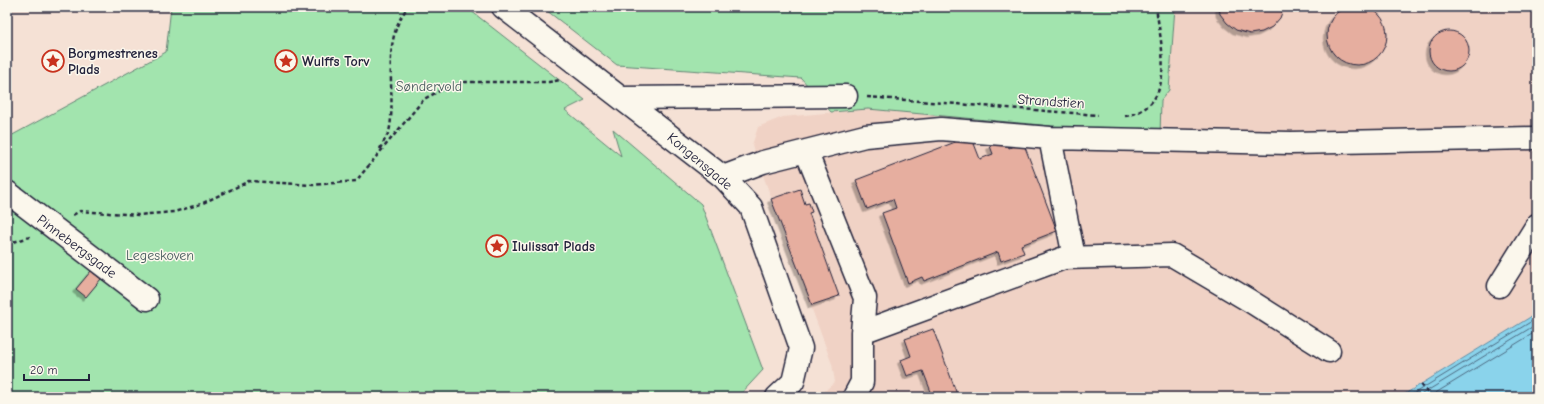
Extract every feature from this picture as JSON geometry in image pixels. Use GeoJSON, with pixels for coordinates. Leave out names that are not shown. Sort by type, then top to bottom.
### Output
{"type":"FeatureCollection","features":[{"type":"Feature","properties":{"kind":"street","name":"Kongensgade"},"geometry":{"type":"LineString","coordinates":[[503,7],[722,177],[751,207],[801,348],[793,382],[776,397]]}},
{"type":"Feature","properties":{"kind":"street"},"geometry":{"type":"LineString","coordinates":[[621,98],[846,96]]}},
{"type":"Feature","properties":{"kind":"street"},"geometry":{"type":"LineString","coordinates":[[722,177],[763,162],[865,136],[941,129],[1050,138],[1291,143],[1537,138]]}},
{"type":"Feature","properties":{"kind":"street"},"geometry":{"type":"LineString","coordinates":[[1050,138],[1074,257]]}},
{"type":"Feature","properties":{"kind":"street"},"geometry":{"type":"LineString","coordinates":[[806,151],[865,298],[862,332],[862,382],[854,397]]}},
{"type":"Feature","properties":{"kind":"street","name":"Pinnebergsgade"},"geometry":{"type":"LineString","coordinates":[[7,192],[147,298]]}},
{"type":"Feature","properties":{"kind":"street"},"geometry":{"type":"LineString","coordinates":[[1499,286],[1537,225]]}},
{"type":"Feature","properties":{"kind":"street"},"geometry":{"type":"LineString","coordinates":[[862,332],[1064,258],[1172,255],[1250,301],[1329,351]]}},
{"type":"Feature","properties":{"kind":"path"},"geometry":{"type":"LineString","coordinates":[[378,153],[390,128],[392,97],[390,53],[394,32],[408,7]]}},
{"type":"Feature","properties":{"kind":"path"},"geometry":{"type":"LineString","coordinates":[[1121,117],[1134,115],[1144,109],[1160,90],[1162,60],[1156,7]]}},
{"type":"Feature","properties":{"kind":"path"},"geometry":{"type":"LineString","coordinates":[[7,244],[42,234],[80,211],[138,215],[174,212],[200,204],[249,181],[313,185],[356,181],[424,99],[443,89],[465,82],[549,82],[590,74]]}},
{"type":"Feature","properties":{"kind":"path","name":"Strandstien"},"geometry":{"type":"LineString","coordinates":[[846,96],[1105,116]]}},
{"type":"Feature","properties":{"kind":"path"},"geometry":{"type":"LineString","coordinates":[[1421,384],[1430,397]]}},
{"type":"Feature","properties":{"kind":"shaded area"},"geometry":{"type":"Polygon","coordinates":[[[1175,7],[1537,7],[1537,315],[1398,397],[818,397],[835,382],[832,364],[752,145],[758,127],[783,117],[868,109],[1159,136],[1161,100],[1169,90],[1175,7]]]}},
{"type":"Feature","properties":{"kind":"green space"},"geometry":{"type":"Polygon","coordinates":[[[171,7],[466,7],[585,100],[565,110],[621,156],[613,129],[701,204],[763,370],[738,397],[7,397],[7,138],[166,52],[171,7]]]}},
{"type":"Feature","properties":{"kind":"green space"},"geometry":{"type":"Polygon","coordinates":[[[542,7],[1175,7],[1169,90],[1161,100],[1160,136],[868,109],[831,112],[801,78],[617,65],[542,7]]]}},
{"type":"Feature","properties":{"kind":"water"},"geometry":{"type":"Polygon","coordinates":[[[1537,313],[1537,397],[1400,397],[1537,313]]]}},
{"type":"Feature","properties":{"kind":"building"},"geometry":{"type":"Polygon","coordinates":[[[1351,5],[1363,5],[1374,10],[1382,18],[1387,29],[1385,47],[1374,60],[1363,65],[1351,65],[1340,60],[1332,52],[1327,41],[1327,29],[1332,18],[1340,10],[1351,5]]]}},
{"type":"Feature","properties":{"kind":"building"},"geometry":{"type":"Polygon","coordinates":[[[1219,7],[1284,7],[1280,18],[1272,27],[1262,32],[1250,34],[1236,30],[1227,23],[1220,14],[1219,7]]]}},
{"type":"Feature","properties":{"kind":"building"},"geometry":{"type":"Polygon","coordinates":[[[1453,31],[1460,34],[1466,40],[1469,51],[1468,59],[1460,68],[1453,71],[1445,71],[1438,68],[1430,59],[1429,47],[1432,40],[1441,32],[1453,31]]]}},
{"type":"Feature","properties":{"kind":"building"},"geometry":{"type":"Polygon","coordinates":[[[971,136],[980,159],[993,154],[990,146],[1006,140],[1009,148],[1023,142],[1057,231],[1021,245],[1024,253],[1001,261],[998,252],[924,281],[922,277],[908,283],[882,213],[896,208],[893,199],[867,209],[856,180],[971,136]]]}},
{"type":"Feature","properties":{"kind":"building"},"geometry":{"type":"Polygon","coordinates":[[[800,189],[805,204],[809,203],[812,212],[809,213],[839,296],[812,305],[771,199],[800,189]]]}},
{"type":"Feature","properties":{"kind":"building"},"geometry":{"type":"Polygon","coordinates":[[[91,271],[101,279],[86,297],[76,289],[91,271]]]}},
{"type":"Feature","properties":{"kind":"building"},"geometry":{"type":"Polygon","coordinates":[[[933,329],[958,397],[933,397],[923,371],[907,376],[901,360],[911,356],[905,339],[933,329]]]}},
{"type":"Feature","properties":{"kind":"place","name":"Borgmestrenes Plads"},"geometry":{"type":"Point","coordinates":[53,61]}},
{"type":"Feature","properties":{"kind":"place","name":"Wulffs Torv"},"geometry":{"type":"Point","coordinates":[286,61]}},
{"type":"Feature","properties":{"kind":"place","name":"Ilulissat Plads"},"geometry":{"type":"Point","coordinates":[497,246]}},
{"type":"Feature","properties":{"kind":"park label","name":"Søndervold"},"geometry":{"type":"Point","coordinates":[429,86]}},
{"type":"Feature","properties":{"kind":"park label","name":"Legeskoven"},"geometry":{"type":"Point","coordinates":[160,255]}}]}
